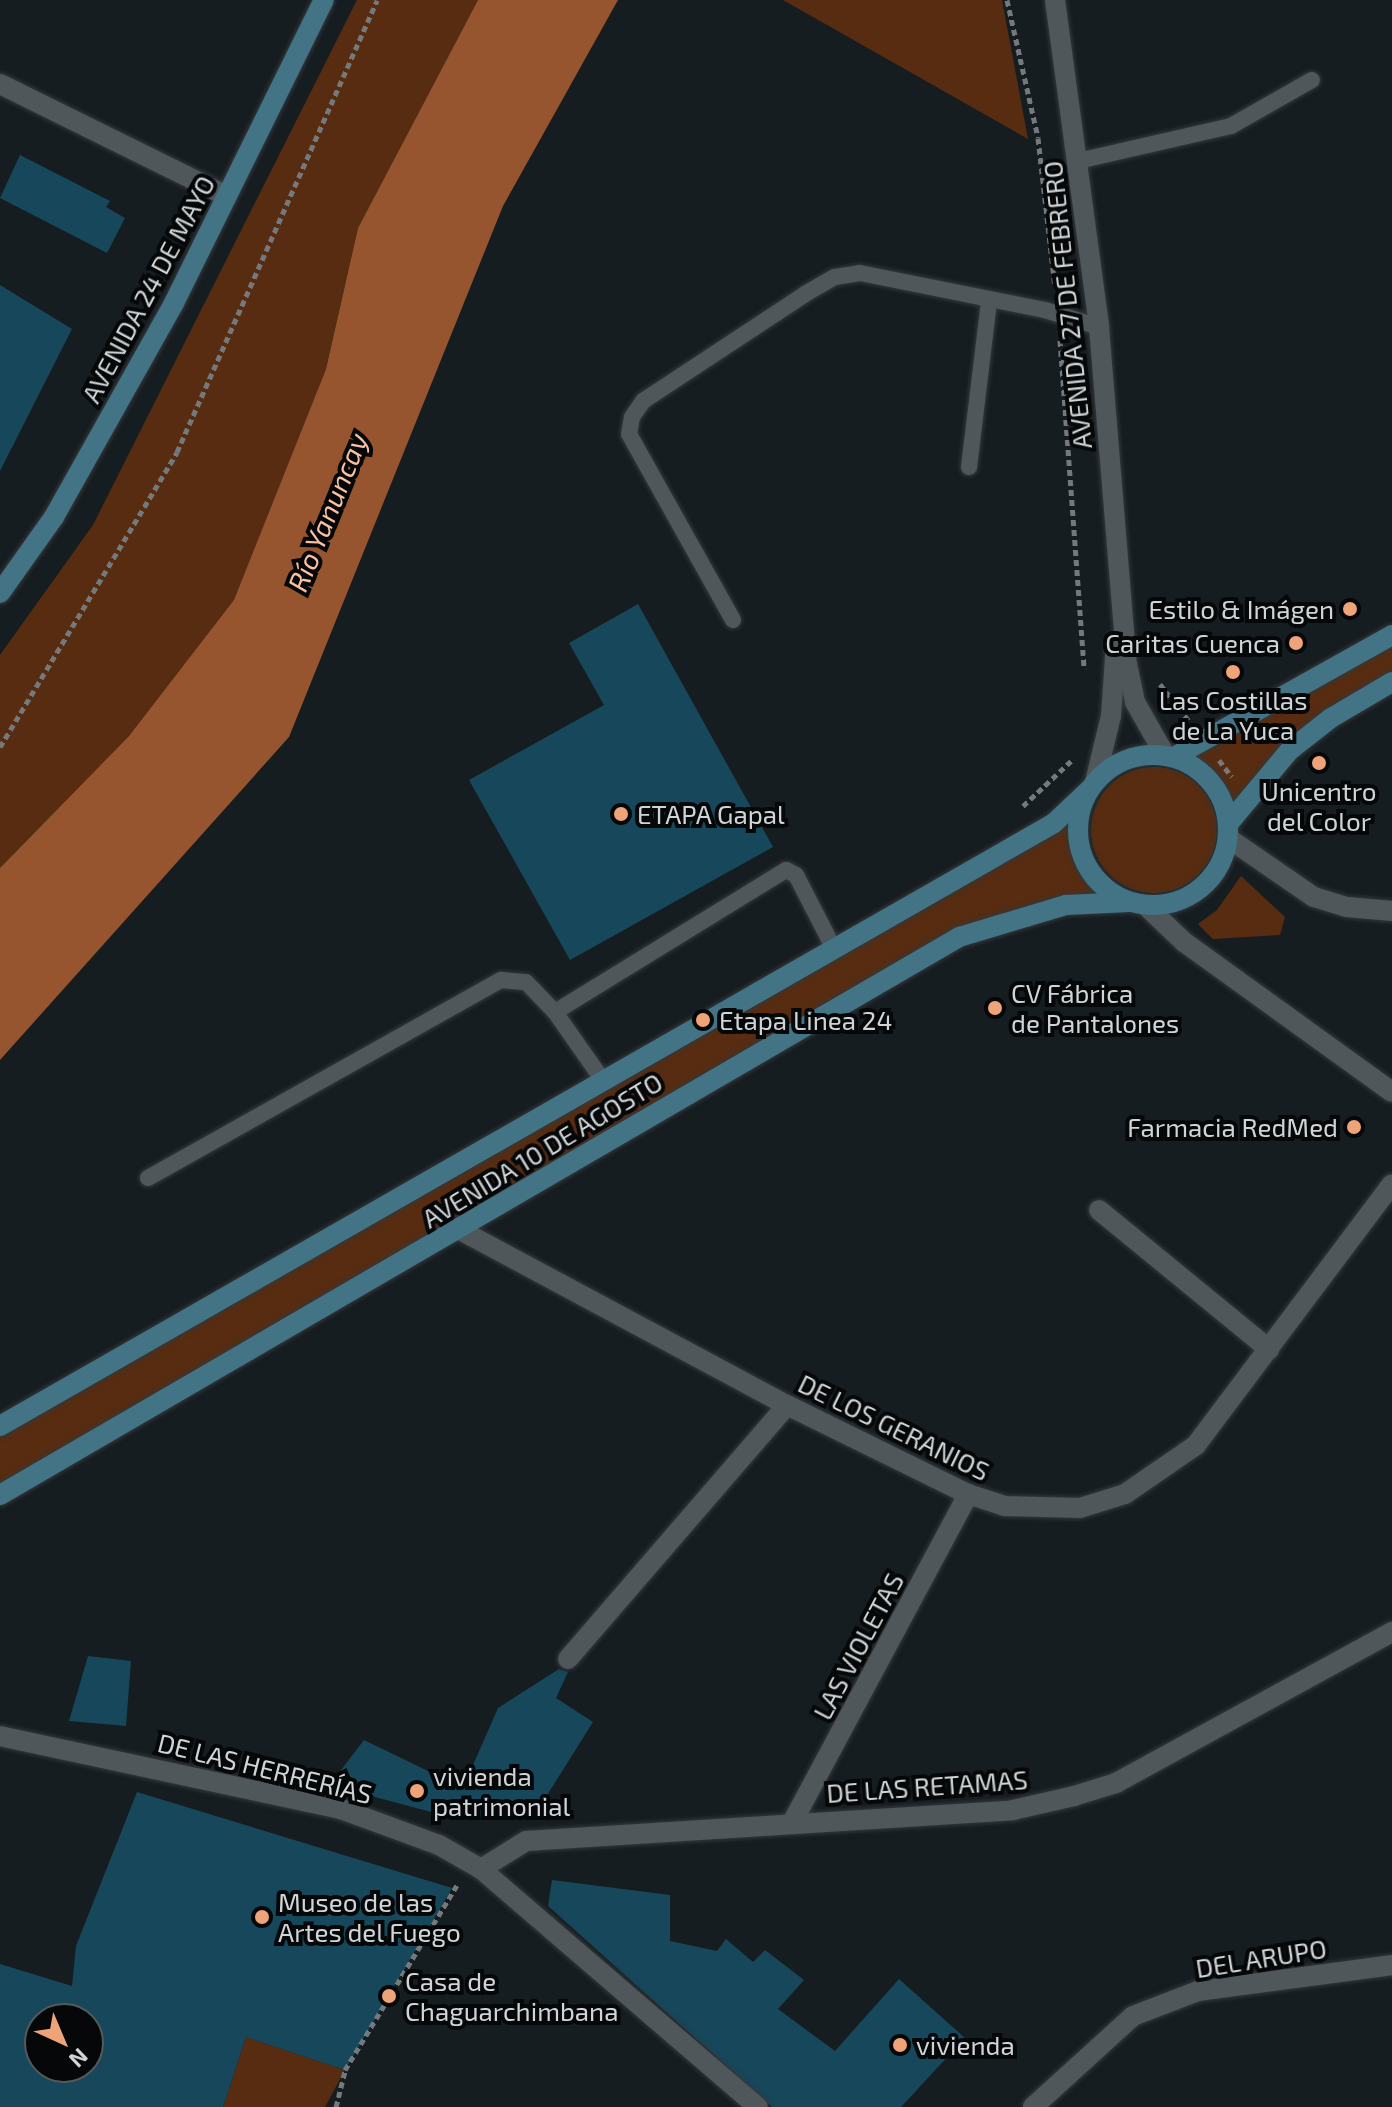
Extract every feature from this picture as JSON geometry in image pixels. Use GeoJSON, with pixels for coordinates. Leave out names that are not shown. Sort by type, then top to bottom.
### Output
{"type":"FeatureCollection","features":[{"type":"Feature","properties":{"kind":"main road","name":"AVENIDA 24 DE MAYO"},"geometry":{"type":"LineString","coordinates":[[0,593],[54,517],[227,196],[324,0]]}},
{"type":"Feature","properties":{"kind":"main road"},"geometry":{"type":"LineString","coordinates":[[1392,635],[1170,756],[1125,759],[1091,786],[1078,823],[1082,856],[1092,876],[1137,904],[1179,901],[1207,883],[1228,831],[1289,751],[1331,718],[1392,682]]}},
{"type":"Feature","properties":{"kind":"main road"},"geometry":{"type":"LineString","coordinates":[[1170,756],[1212,782],[1228,831]]}},
{"type":"Feature","properties":{"kind":"main road","name":"AVENIDA 10 DE AGOSTO"},"geometry":{"type":"LineString","coordinates":[[0,1426],[832,945],[1054,823],[1091,786]]}},
{"type":"Feature","properties":{"kind":"main road","name":"AVENIDA 10 DE AGOSTO"},"geometry":{"type":"LineString","coordinates":[[0,1495],[959,937],[1066,905],[1137,904]]}},
{"type":"Feature","properties":{"kind":"street","name":"AVENIDA 27 DE FEBRERO"},"geometry":{"type":"LineString","coordinates":[[1055,0],[1099,327],[1120,607],[1135,702],[1170,756]]}},
{"type":"Feature","properties":{"kind":"street"},"geometry":{"type":"LineString","coordinates":[[0,84],[227,196]]}},
{"type":"Feature","properties":{"kind":"street","name":"AVENIDA 27 DE FEBRERO"},"geometry":{"type":"LineString","coordinates":[[1091,786],[1111,716],[1120,607]]}},
{"type":"Feature","properties":{"kind":"street"},"geometry":{"type":"LineString","coordinates":[[1228,831],[1314,897],[1347,907],[1392,911]]}},
{"type":"Feature","properties":{"kind":"street"},"geometry":{"type":"LineString","coordinates":[[1137,904],[1184,942],[1392,1092]]}},
{"type":"Feature","properties":{"kind":"street","name":"DE LOS GERANIOS"},"geometry":{"type":"LineString","coordinates":[[460,1230],[787,1405],[968,1494],[1004,1506],[1080,1508],[1125,1494],[1196,1445],[1392,1184]]}},
{"type":"Feature","properties":{"kind":"street"},"geometry":{"type":"LineString","coordinates":[[1099,1210],[1269,1349]]}},
{"type":"Feature","properties":{"kind":"street"},"geometry":{"type":"LineString","coordinates":[[568,1659],[787,1405]]}},
{"type":"Feature","properties":{"kind":"street","name":"LAS VIOLETAS"},"geometry":{"type":"LineString","coordinates":[[793,1821],[968,1494]]}},
{"type":"Feature","properties":{"kind":"street","name":"DE LAS RETAMAS"},"geometry":{"type":"LineString","coordinates":[[481,1869],[526,1841],[793,1821],[1013,1810],[1116,1783],[1392,1632]]}},
{"type":"Feature","properties":{"kind":"street","name":"DE LAS HERRERÍAS"},"geometry":{"type":"LineString","coordinates":[[0,1736],[341,1809],[439,1845],[481,1869],[758,2107]]}},
{"type":"Feature","properties":{"kind":"street","name":"DEL ARUPO"},"geometry":{"type":"LineString","coordinates":[[1033,2107],[1133,2016],[1198,1991],[1392,1965]]}},
{"type":"Feature","properties":{"kind":"lane"},"geometry":{"type":"LineString","coordinates":[[1078,161],[1231,126],[1312,80]]}},
{"type":"Feature","properties":{"kind":"lane"},"geometry":{"type":"LineString","coordinates":[[733,620],[629,434],[632,417],[643,401],[835,277],[860,273],[1058,314],[1099,327]]}},
{"type":"Feature","properties":{"kind":"lane"},"geometry":{"type":"LineString","coordinates":[[969,467],[989,302]]}},
{"type":"Feature","properties":{"kind":"lane"},"geometry":{"type":"LineString","coordinates":[[555,1012],[786,870],[796,875],[832,945]]}},
{"type":"Feature","properties":{"kind":"lane"},"geometry":{"type":"LineString","coordinates":[[148,1178],[501,980],[526,982],[555,1012],[602,1079]]}},
{"type":"Feature","properties":{"kind":"path"},"geometry":{"type":"LineString","coordinates":[[0,747],[177,452],[377,0]]}},
{"type":"Feature","properties":{"kind":"path"},"geometry":{"type":"LineString","coordinates":[[1007,0],[1038,138],[1058,314],[1084,676]]}},
{"type":"Feature","properties":{"kind":"path"},"geometry":{"type":"LineString","coordinates":[[1019,809],[1053,781],[1078,747]]}},
{"type":"Feature","properties":{"kind":"path"},"geometry":{"type":"LineString","coordinates":[[336,2107],[345,2070],[452,1888],[481,1869]]}},
{"type":"Feature","properties":{"kind":"shaded area"},"geometry":{"type":"Polygon","coordinates":[[[357,0],[478,0],[358,228],[326,369],[234,601],[129,736],[0,868],[0,655],[93,525],[357,0]]]}},
{"type":"Feature","properties":{"kind":"shaded area"},"geometry":{"type":"Polygon","coordinates":[[[783,0],[1002,0],[1028,139],[783,0]]]}},
{"type":"Feature","properties":{"kind":"shaded area"},"geometry":{"type":"Polygon","coordinates":[[[1392,635],[1392,682],[1331,718],[1228,824],[1212,782],[1174,757],[1392,635]]]}},
{"type":"Feature","properties":{"kind":"shaded area"},"geometry":{"type":"Polygon","coordinates":[[[1154,767],[1178,772],[1199,785],[1212,806],[1217,830],[1212,854],[1199,875],[1178,888],[1154,893],[1130,888],[1109,875],[1096,854],[1091,830],[1096,806],[1109,785],[1130,772],[1154,767]]]}},
{"type":"Feature","properties":{"kind":"shaded area"},"geometry":{"type":"Polygon","coordinates":[[[1080,812],[1082,856],[1092,876],[1129,902],[959,937],[0,1495],[0,1427],[1080,812]]]}},
{"type":"Feature","properties":{"kind":"shaded area"},"geometry":{"type":"Polygon","coordinates":[[[1241,876],[1285,917],[1280,935],[1213,939],[1198,924],[1217,910],[1241,876]]]}},
{"type":"Feature","properties":{"kind":"shaded area"},"geometry":{"type":"Polygon","coordinates":[[[246,2037],[345,2070],[325,2107],[223,2107],[246,2037]]]}},
{"type":"Feature","properties":{"kind":"water","name":"Río Yanuncay"},"geometry":{"type":"Polygon","coordinates":[[[478,0],[618,0],[503,206],[289,737],[0,1060],[0,868],[129,736],[234,600],[326,369],[358,228],[478,0]]]}},
{"type":"Feature","properties":{"kind":"building"},"geometry":{"type":"Polygon","coordinates":[[[20,155],[110,201],[106,207],[125,218],[107,253],[0,198],[20,155]]]}},
{"type":"Feature","properties":{"kind":"building"},"geometry":{"type":"Polygon","coordinates":[[[0,285],[72,329],[0,471],[0,285]]]}},
{"type":"Feature","properties":{"kind":"building","name":"ETAPA Gapal"},"geometry":{"type":"Polygon","coordinates":[[[638,604],[773,847],[570,960],[469,780],[604,705],[569,643],[638,604]]]}},
{"type":"Feature","properties":{"kind":"building"},"geometry":{"type":"Polygon","coordinates":[[[88,1656],[131,1661],[126,1726],[69,1721],[88,1656]]]}},
{"type":"Feature","properties":{"kind":"building"},"geometry":{"type":"Polygon","coordinates":[[[559,1669],[568,1672],[556,1698],[593,1722],[534,1816],[450,1817],[375,1797],[338,1774],[364,1740],[463,1788],[498,1708],[559,1669]]]}},
{"type":"Feature","properties":{"kind":"building","name":"Museo de las Artes del Fuego"},"geometry":{"type":"Polygon","coordinates":[[[137,1792],[452,1888],[345,2070],[246,2037],[223,2107],[0,2107],[0,1964],[72,1986],[76,1946],[137,1792]]]}},
{"type":"Feature","properties":{"kind":"building"},"geometry":{"type":"Polygon","coordinates":[[[552,1880],[670,1895],[670,1941],[717,1951],[726,1939],[753,1962],[765,1950],[804,1980],[778,2009],[835,2051],[899,1979],[965,2038],[901,2107],[772,2107],[548,1906],[552,1880]]]}},
{"type":"Feature","properties":{"kind":"place","name":"Estilo & Imágen"},"geometry":{"type":"Point","coordinates":[1350,609]}},
{"type":"Feature","properties":{"kind":"place","name":"Caritas Cuenca"},"geometry":{"type":"Point","coordinates":[1296,643]}},
{"type":"Feature","properties":{"kind":"place","name":"Las Costillas de La Yuca"},"geometry":{"type":"Point","coordinates":[1233,672]}},
{"type":"Feature","properties":{"kind":"place","name":"Unicentro del Color"},"geometry":{"type":"Point","coordinates":[1319,763]}},
{"type":"Feature","properties":{"kind":"place","name":"ETAPA Gapal"},"geometry":{"type":"Point","coordinates":[621,814]}},
{"type":"Feature","properties":{"kind":"place","name":"CV Fábrica de Pantalones"},"geometry":{"type":"Point","coordinates":[995,1008]}},
{"type":"Feature","properties":{"kind":"place","name":"Etapa Linea 24"},"geometry":{"type":"Point","coordinates":[703,1020]}},
{"type":"Feature","properties":{"kind":"place","name":"Farmacia RedMed"},"geometry":{"type":"Point","coordinates":[1354,1127]}},
{"type":"Feature","properties":{"kind":"place","name":"vivienda patrimonial"},"geometry":{"type":"Point","coordinates":[417,1791]}},
{"type":"Feature","properties":{"kind":"place","name":"Museo de las Artes del Fuego"},"geometry":{"type":"Point","coordinates":[262,1917]}},
{"type":"Feature","properties":{"kind":"place","name":"Casa de Chaguarchimbana"},"geometry":{"type":"Point","coordinates":[389,1996]}},
{"type":"Feature","properties":{"kind":"place","name":"vivienda"},"geometry":{"type":"Point","coordinates":[900,2045]}}]}
